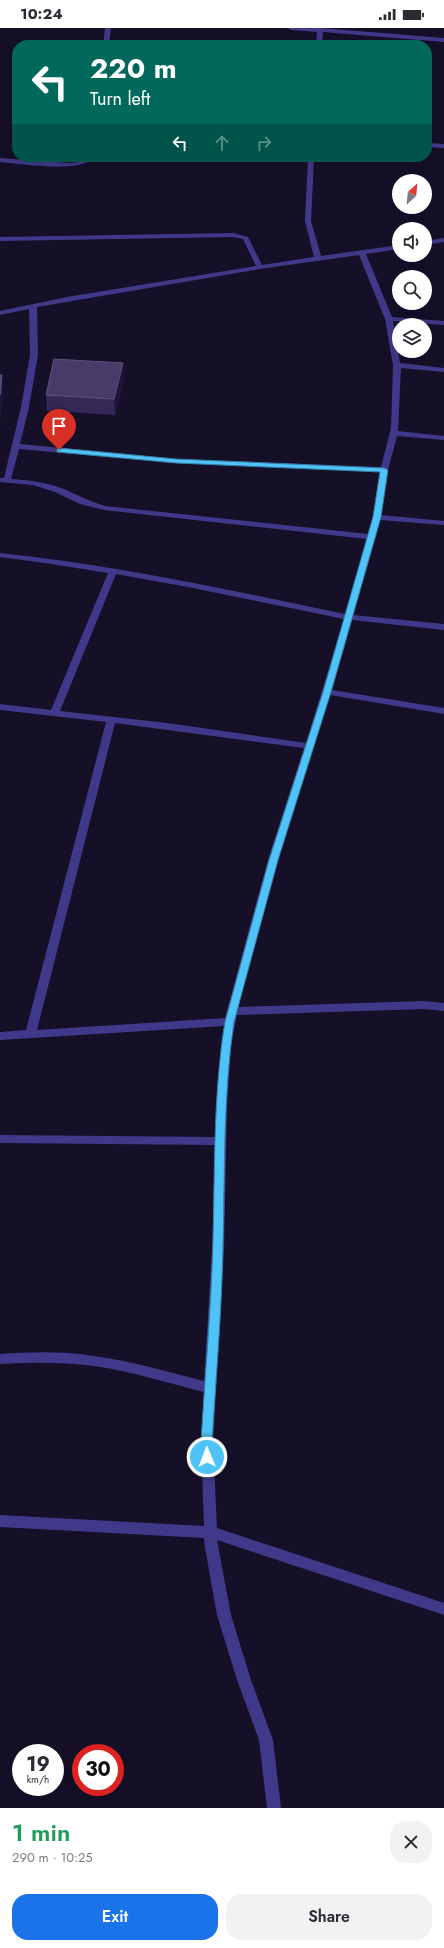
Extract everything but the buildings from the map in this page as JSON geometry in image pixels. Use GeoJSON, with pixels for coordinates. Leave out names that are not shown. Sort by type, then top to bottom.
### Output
{"type":"FeatureCollection","features":[{"type":"Feature","properties":{"kind":"street"},"geometry":{"type":"LineString","coordinates":[[107,40],[108,28]]}},
{"type":"Feature","properties":{"kind":"street"},"geometry":{"type":"LineString","coordinates":[[291,28],[444,40]]}},
{"type":"Feature","properties":{"kind":"street"},"geometry":{"type":"LineString","coordinates":[[319,40],[320,30]]}},
{"type":"Feature","properties":{"kind":"street"},"geometry":{"type":"LineString","coordinates":[[432,145],[444,146]]}},
{"type":"Feature","properties":{"kind":"street"},"geometry":{"type":"LineString","coordinates":[[0,160],[12,161]]}},
{"type":"Feature","properties":{"kind":"street"},"geometry":{"type":"LineString","coordinates":[[28,162],[69,165],[83,162]]}},
{"type":"Feature","properties":{"kind":"street"},"geometry":{"type":"LineString","coordinates":[[311,162],[308,221],[318,259]]}},
{"type":"Feature","properties":{"kind":"street"},"geometry":{"type":"LineString","coordinates":[[0,240],[233,235],[246,238],[260,267]]}},
{"type":"Feature","properties":{"kind":"street"},"geometry":{"type":"LineString","coordinates":[[432,242],[444,240]]}},
{"type":"Feature","properties":{"kind":"street"},"geometry":{"type":"LineString","coordinates":[[0,313],[260,267],[392,249]]}},
{"type":"Feature","properties":{"kind":"street"},"geometry":{"type":"LineString","coordinates":[[274,1808],[266,1740],[244,1680],[224,1615],[211,1548],[206,1442],[218,1251],[221,1141],[226,1044],[231,1017],[273,860],[327,692],[377,517],[384,470],[394,433],[397,365],[389,319],[362,253]]}},
{"type":"Feature","properties":{"kind":"street"},"geometry":{"type":"LineString","coordinates":[[33,306],[34,355],[15,446],[3,480],[34,483],[58,490],[83,502],[104,508],[371,536]]}},
{"type":"Feature","properties":{"kind":"street"},"geometry":{"type":"LineString","coordinates":[[389,319],[444,322]]}},
{"type":"Feature","properties":{"kind":"street"},"geometry":{"type":"LineString","coordinates":[[397,365],[444,370]]}},
{"type":"Feature","properties":{"kind":"street"},"geometry":{"type":"LineString","coordinates":[[394,433],[444,438]]}},
{"type":"Feature","properties":{"kind":"street"},"geometry":{"type":"LineString","coordinates":[[15,446],[176,461],[384,470]]}},
{"type":"Feature","properties":{"kind":"street"},"geometry":{"type":"LineString","coordinates":[[377,517],[444,523]]}},
{"type":"Feature","properties":{"kind":"street"},"geometry":{"type":"LineString","coordinates":[[0,555],[45,560],[193,585],[348,617],[444,628]]}},
{"type":"Feature","properties":{"kind":"street"},"geometry":{"type":"LineString","coordinates":[[54,714],[113,571]]}},
{"type":"Feature","properties":{"kind":"street"},"geometry":{"type":"LineString","coordinates":[[327,692],[444,711]]}},
{"type":"Feature","properties":{"kind":"street"},"geometry":{"type":"LineString","coordinates":[[0,706],[309,746]]}},
{"type":"Feature","properties":{"kind":"street"},"geometry":{"type":"LineString","coordinates":[[30,1035],[110,720]]}},
{"type":"Feature","properties":{"kind":"street"},"geometry":{"type":"LineString","coordinates":[[0,1036],[30,1035],[231,1017],[424,1005],[444,1007]]}},
{"type":"Feature","properties":{"kind":"street"},"geometry":{"type":"LineString","coordinates":[[0,1139],[221,1141]]}},
{"type":"Feature","properties":{"kind":"street"},"geometry":{"type":"LineString","coordinates":[[0,1359],[28,1356],[78,1358],[210,1388]]}},
{"type":"Feature","properties":{"kind":"street"},"geometry":{"type":"LineString","coordinates":[[0,1521],[210,1532],[444,1608]]}},
{"type":"Feature","properties":{"kind":"route"},"geometry":{"type":"LineString","coordinates":[[59,450],[176,461],[384,470],[377,517],[327,692],[273,860],[232,1011],[226,1044],[222,1106],[218,1251],[206,1442],[207,1457]]}}]}
